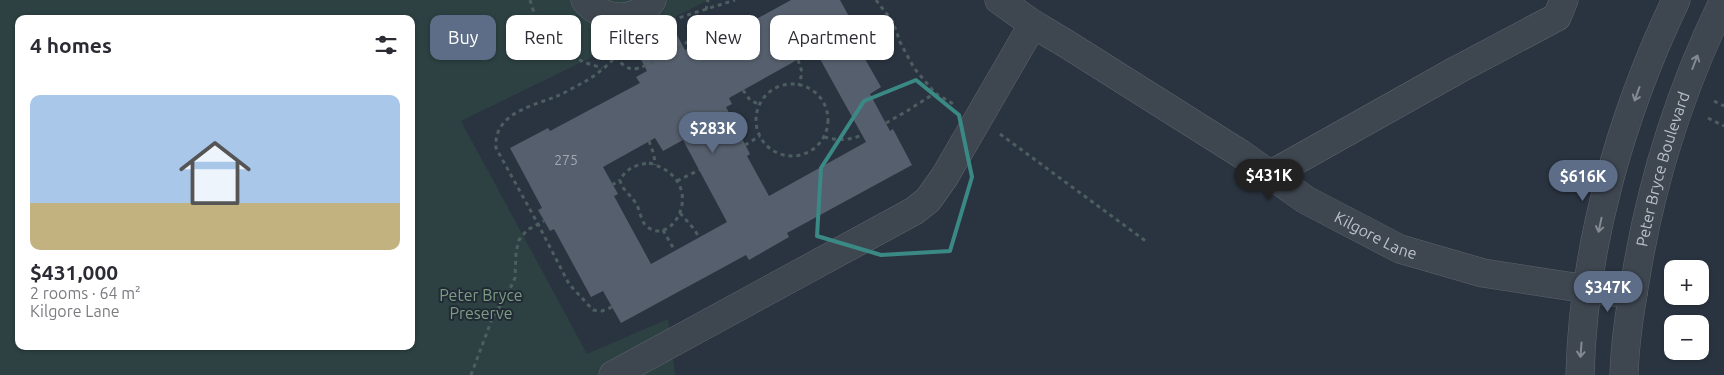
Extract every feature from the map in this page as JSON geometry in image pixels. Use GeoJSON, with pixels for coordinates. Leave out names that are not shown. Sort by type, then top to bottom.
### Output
{"type":"FeatureCollection","features":[{"type":"Feature","properties":{"kind":"street"},"geometry":{"type":"LineString","coordinates":[[585,0],[590,7],[602,14],[614,17],[627,17],[639,12],[652,0]]}},
{"type":"Feature","properties":{"kind":"street","name":"Kilgore Lane"},"geometry":{"type":"LineString","coordinates":[[999,0],[1033,24],[1066,42],[1241,154],[1306,200],[1400,249],[1483,273],[1632,294]]}},
{"type":"Feature","properties":{"kind":"street"},"geometry":{"type":"LineString","coordinates":[[1270,175],[1556,17],[1564,0]]}},
{"type":"Feature","properties":{"kind":"street"},"geometry":{"type":"LineString","coordinates":[[1580,375],[1587,289],[1615,158],[1653,51],[1676,0]]}},
{"type":"Feature","properties":{"kind":"street","name":"Peter Bryce Boulevard"},"geometry":{"type":"LineString","coordinates":[[1624,375],[1626,334],[1632,294],[1645,222],[1661,159],[1701,47],[1724,0]]}},
{"type":"Feature","properties":{"kind":"street"},"geometry":{"type":"LineString","coordinates":[[613,375],[914,211],[928,200],[945,176],[1033,24]]}},
{"type":"Feature","properties":{"kind":"path"},"geometry":{"type":"LineString","coordinates":[[530,0],[536,19],[550,39],[583,62],[602,68]]}},
{"type":"Feature","properties":{"kind":"path"},"geometry":{"type":"LineString","coordinates":[[706,10],[708,0]]}},
{"type":"Feature","properties":{"kind":"path"},"geometry":{"type":"LineString","coordinates":[[690,15],[735,0]]}},
{"type":"Feature","properties":{"kind":"path"},"geometry":{"type":"LineString","coordinates":[[611,60],[587,80],[509,117],[499,128],[495,138],[496,148],[569,284],[593,310],[602,311],[612,307]]}},
{"type":"Feature","properties":{"kind":"path"},"geometry":{"type":"LineString","coordinates":[[618,60],[622,65],[632,69],[642,67],[655,60]]}},
{"type":"Feature","properties":{"kind":"path"},"geometry":{"type":"LineString","coordinates":[[798,60],[802,72],[799,86]]}},
{"type":"Feature","properties":{"kind":"path"},"geometry":{"type":"LineString","coordinates":[[793,84],[799,86],[816,93],[823,102],[828,114],[828,126],[818,146],[808,153],[785,156],[765,144],[760,136],[756,122],[758,110],[762,100],[781,86],[793,84]]}},
{"type":"Feature","properties":{"kind":"path"},"geometry":{"type":"LineString","coordinates":[[743,90],[750,100],[760,105]]}},
{"type":"Feature","properties":{"kind":"path"},"geometry":{"type":"LineString","coordinates":[[886,123],[935,93]]}},
{"type":"Feature","properties":{"kind":"path"},"geometry":{"type":"LineString","coordinates":[[1714,101],[1724,106]]}},
{"type":"Feature","properties":{"kind":"path"},"geometry":{"type":"LineString","coordinates":[[1708,118],[1724,126]]}},
{"type":"Feature","properties":{"kind":"path"},"geometry":{"type":"LineString","coordinates":[[824,137],[836,140],[850,140],[862,135]]}},
{"type":"Feature","properties":{"kind":"path"},"geometry":{"type":"LineString","coordinates":[[745,145],[760,136]]}},
{"type":"Feature","properties":{"kind":"path"},"geometry":{"type":"LineString","coordinates":[[649,142],[654,155],[655,165]]}},
{"type":"Feature","properties":{"kind":"path"},"geometry":{"type":"LineString","coordinates":[[612,185],[620,180],[627,170],[637,165],[655,165],[671,173],[678,181],[682,192],[680,213],[675,222],[664,230],[648,228],[642,221],[636,202],[621,186],[620,180]]}},
{"type":"Feature","properties":{"kind":"path"},"geometry":{"type":"LineString","coordinates":[[678,181],[699,170]]}},
{"type":"Feature","properties":{"kind":"path"},"geometry":{"type":"LineString","coordinates":[[680,213],[694,228],[699,237]]}},
{"type":"Feature","properties":{"kind":"path"},"geometry":{"type":"LineString","coordinates":[[471,375],[492,319],[515,278],[516,252],[519,240],[527,230],[544,221]]}},
{"type":"Feature","properties":{"kind":"path"},"geometry":{"type":"LineString","coordinates":[[664,230],[675,251]]}},
{"type":"Feature","properties":{"kind":"highlighted area"},"geometry":{"type":"Polygon","coordinates":[[[916,80],[959,115],[972,177],[950,251],[881,255],[817,236],[821,168],[864,101],[916,80]]]}},
{"type":"Feature","properties":{"kind":"green space","name":"Peter Bryce Preserve"},"geometry":{"type":"Polygon","coordinates":[[[0,0],[709,0],[677,16],[591,15],[591,58],[461,121],[587,354],[668,319],[675,375],[0,375],[0,0]]]}},
{"type":"Feature","properties":{"kind":"building"},"geometry":{"type":"Polygon","coordinates":[[[791,0],[840,0],[848,15],[770,15],[770,60],[797,60],[729,98],[732,104],[726,107],[750,154],[747,156],[769,196],[866,142],[821,60],[866,60],[881,87],[870,94],[890,131],[893,129],[912,165],[787,233],[789,237],[749,260],[746,255],[621,323],[603,291],[591,297],[554,229],[550,231],[538,210],[542,208],[510,148],[548,128],[550,131],[640,83],[636,77],[647,71],[641,60],[677,60],[677,35],[685,50],[687,49],[687,60],[760,60],[760,17],[791,0]],[[655,138],[603,167],[618,194],[614,196],[651,264],[727,222],[683,140],[663,151],[655,138]]]}}]}
